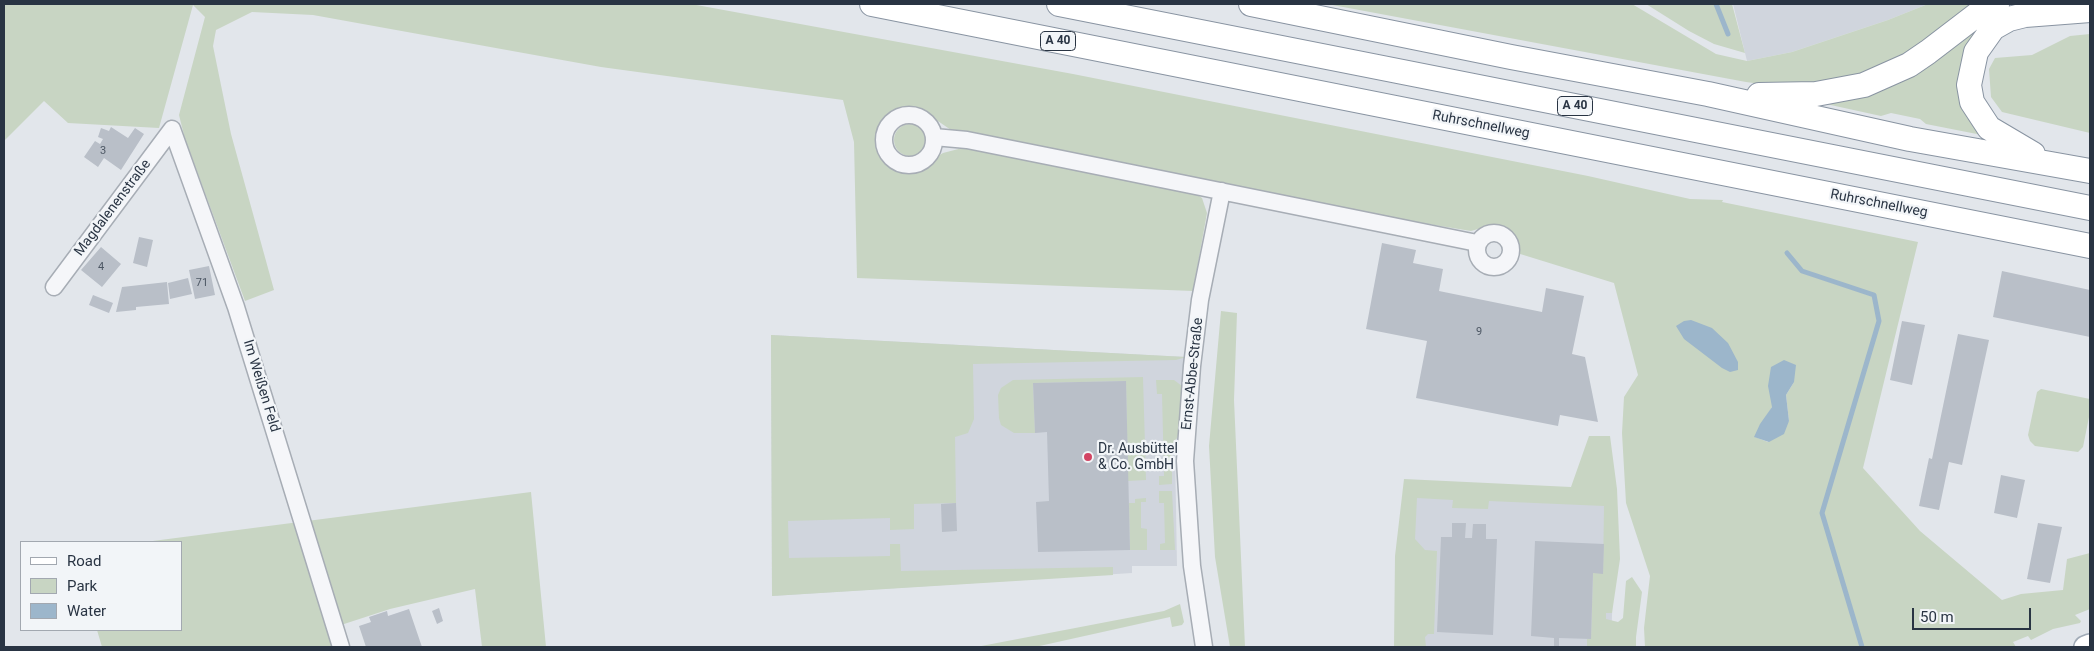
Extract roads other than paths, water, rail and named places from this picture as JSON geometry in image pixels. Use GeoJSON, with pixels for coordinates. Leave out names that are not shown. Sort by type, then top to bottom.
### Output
{"type":"FeatureCollection","features":[{"type":"Feature","properties":{"kind":"highway","name":"Ruhrschnellweg"},"geometry":{"type":"LineString","coordinates":[[872,4],[2090,246]]}},
{"type":"Feature","properties":{"kind":"highway","name":"A 40"},"geometry":{"type":"LineString","coordinates":[[1060,4],[2090,208]]}},
{"type":"Feature","properties":{"kind":"highway"},"geometry":{"type":"LineString","coordinates":[[1251,4],[1502,55],[1708,94],[1910,139],[2090,171]]}},
{"type":"Feature","properties":{"kind":"highway"},"geometry":{"type":"LineString","coordinates":[[1708,94],[1799,96],[1864,85],[1908,65],[1979,13],[1998,4]]}},
{"type":"Feature","properties":{"kind":"highway"},"geometry":{"type":"LineString","coordinates":[[2057,165],[2029,153],[1989,128],[1972,102],[1970,85],[1972,67],[1976,52],[1986,36],[1993,28],[2009,19],[2025,15],[2090,10]]}},
{"type":"Feature","properties":{"kind":"main road"},"geometry":{"type":"LineString","coordinates":[[2085,647],[2090,645]]}},
{"type":"Feature","properties":{"kind":"street","name":"Magdalenenstraße"},"geometry":{"type":"LineString","coordinates":[[54,287],[172,129]]}},
{"type":"Feature","properties":{"kind":"street","name":"Im Weißen Feld"},"geometry":{"type":"LineString","coordinates":[[172,129],[236,307],[340,647]]}},
{"type":"Feature","properties":{"kind":"street"},"geometry":{"type":"LineString","coordinates":[[934,137],[967,140],[1477,243]]}},
{"type":"Feature","properties":{"kind":"street","name":"Ernst-Abbe-Straße"},"geometry":{"type":"LineString","coordinates":[[1204,647],[1192,566],[1185,461],[1192,366],[1200,300],[1222,191]]}},
{"type":"Feature","properties":{"kind":"water"},"geometry":{"type":"Polygon","coordinates":[[[1691,320],[1712,328],[1728,343],[1738,362],[1738,370],[1730,372],[1722,368],[1684,339],[1676,326],[1684,321],[1691,320]]]}},
{"type":"Feature","properties":{"kind":"water"},"geometry":{"type":"Polygon","coordinates":[[[1784,360],[1796,365],[1794,382],[1786,395],[1789,421],[1784,434],[1769,442],[1754,437],[1760,424],[1772,407],[1768,386],[1771,367],[1784,360]]]}},
{"type":"Feature","properties":{"kind":"waterway"},"geometry":{"type":"LineString","coordinates":[[1716,4],[1728,34]]}},
{"type":"Feature","properties":{"kind":"waterway"},"geometry":{"type":"LineString","coordinates":[[1787,253],[1802,271],[1874,295],[1879,321],[1822,513],[1862,647]]}},
{"type":"Feature","properties":{"kind":"place","name":"Dr. Ausbüttel & Co. GmbH"},"geometry":{"type":"Point","coordinates":[1088,457]}}]}
